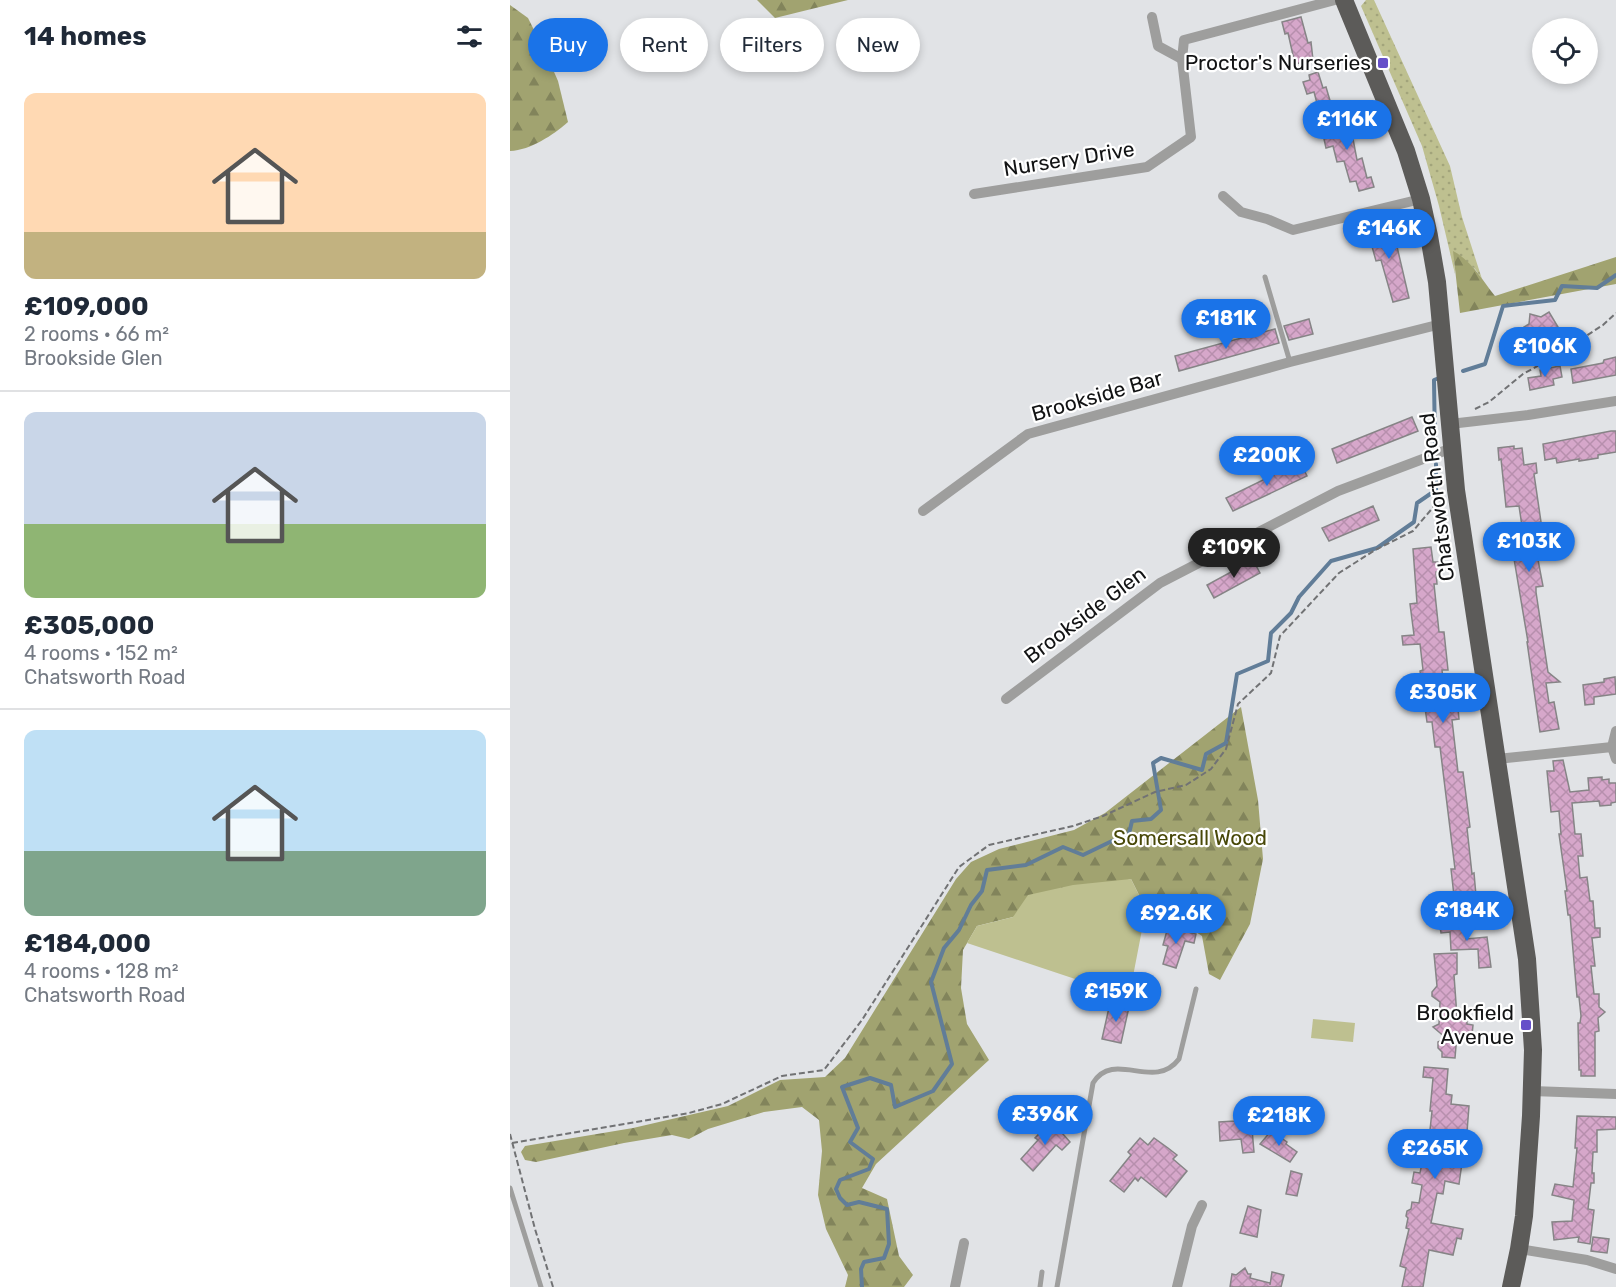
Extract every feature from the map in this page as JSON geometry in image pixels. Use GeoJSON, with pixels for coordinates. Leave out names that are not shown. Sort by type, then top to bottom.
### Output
{"type":"FeatureCollection","features":[{"type":"Feature","properties":{"kind":"highway","name":"Chatsworth Road"},"geometry":{"type":"LineString","coordinates":[[1344,0],[1406,151],[1421,199],[1437,282],[1456,490],[1527,959],[1531,1004],[1532,1091],[1525,1197],[1519,1249],[1511,1287]]}},
{"type":"Feature","properties":{"kind":"street"},"geometry":{"type":"LineString","coordinates":[[1152,17],[1158,45],[1182,59],[1184,40],[1335,0]]}},
{"type":"Feature","properties":{"kind":"street","name":"Nursery Drive"},"geometry":{"type":"LineString","coordinates":[[974,194],[1147,167],[1191,136],[1182,59]]}},
{"type":"Feature","properties":{"kind":"street"},"geometry":{"type":"LineString","coordinates":[[1223,196],[1241,212],[1267,219],[1293,230],[1421,199]]}},
{"type":"Feature","properties":{"kind":"street","name":"Brookside Bar"},"geometry":{"type":"LineString","coordinates":[[923,512],[1028,434],[1290,362],[1441,324]]}},
{"type":"Feature","properties":{"kind":"street"},"geometry":{"type":"LineString","coordinates":[[1450,424],[1616,401]]}},
{"type":"Feature","properties":{"kind":"street","name":"Brookside Glen"},"geometry":{"type":"LineString","coordinates":[[1006,699],[1160,583],[1338,492],[1452,448]]}},
{"type":"Feature","properties":{"kind":"street"},"geometry":{"type":"LineString","coordinates":[[1616,731],[1612,747],[1616,759]]}},
{"type":"Feature","properties":{"kind":"street"},"geometry":{"type":"LineString","coordinates":[[1497,759],[1612,747]]}},
{"type":"Feature","properties":{"kind":"street"},"geometry":{"type":"LineString","coordinates":[[1532,1091],[1616,1094]]}},
{"type":"Feature","properties":{"kind":"street"},"geometry":{"type":"LineString","coordinates":[[1177,1287],[1191,1226],[1202,1205]]}},
{"type":"Feature","properties":{"kind":"street"},"geometry":{"type":"LineString","coordinates":[[955,1287],[964,1243]]}},
{"type":"Feature","properties":{"kind":"street"},"geometry":{"type":"LineString","coordinates":[[1519,1249],[1587,1260],[1616,1269]]}},
{"type":"Feature","properties":{"kind":"lane"},"geometry":{"type":"LineString","coordinates":[[1265,277],[1290,362]]}},
{"type":"Feature","properties":{"kind":"lane"},"geometry":{"type":"LineString","coordinates":[[1057,1287],[1093,1083],[1099,1074],[1113,1068],[1156,1074],[1172,1068],[1179,1059],[1196,989]]}},
{"type":"Feature","properties":{"kind":"lane"},"geometry":{"type":"LineString","coordinates":[[510,1188],[542,1287]]}},
{"type":"Feature","properties":{"kind":"lane"},"geometry":{"type":"LineString","coordinates":[[1040,1287],[1042,1272]]}},
{"type":"Feature","properties":{"kind":"path"},"geometry":{"type":"LineString","coordinates":[[1471,411],[1489,402],[1523,374],[1603,325],[1616,313]]}},
{"type":"Feature","properties":{"kind":"path"},"geometry":{"type":"LineString","coordinates":[[512,1143],[689,1113],[723,1104],[782,1076],[824,1070],[862,1020],[959,867],[989,845],[1103,816],[1155,792],[1186,784],[1211,769],[1226,749],[1238,704],[1270,673],[1280,636],[1339,573],[1413,531],[1449,491],[1456,490]]}},
{"type":"Feature","properties":{"kind":"path"},"geometry":{"type":"LineString","coordinates":[[510,1134],[553,1287]]}},
{"type":"Feature","properties":{"kind":"green space"},"geometry":{"type":"Polygon","coordinates":[[[757,0],[848,0],[775,18],[757,0]]]}},
{"type":"Feature","properties":{"kind":"green space"},"geometry":{"type":"Polygon","coordinates":[[[1366,0],[1374,0],[1450,166],[1462,217],[1482,279],[1475,269],[1454,252],[1455,274],[1422,146],[1361,6],[1366,0]]]}},
{"type":"Feature","properties":{"kind":"green space"},"geometry":{"type":"Polygon","coordinates":[[[510,5],[528,18],[528,72],[554,72],[568,122],[534,145],[510,151],[510,5]]]}},
{"type":"Feature","properties":{"kind":"green space"},"geometry":{"type":"Polygon","coordinates":[[[1453,251],[1471,265],[1495,296],[1616,257],[1616,284],[1460,313],[1453,251]]]}},
{"type":"Feature","properties":{"kind":"green space","name":"Somersall Wood"},"geometry":{"type":"Polygon","coordinates":[[[1241,707],[1258,800],[1263,859],[1250,924],[1220,980],[1209,974],[1202,936],[1181,922],[1146,909],[1131,879],[1013,917],[977,926],[963,950],[961,988],[967,1024],[989,1060],[876,1164],[862,1188],[887,1199],[899,1256],[913,1275],[904,1287],[845,1287],[848,1275],[826,1229],[818,1195],[822,1151],[819,1120],[802,1107],[764,1112],[708,1129],[689,1139],[672,1135],[536,1162],[525,1160],[521,1152],[525,1146],[633,1128],[728,1106],[780,1080],[825,1077],[845,1058],[956,879],[971,862],[999,849],[1074,830],[1105,813],[1241,707]]]}},
{"type":"Feature","properties":{"kind":"green space"},"geometry":{"type":"Polygon","coordinates":[[[1131,879],[1146,909],[1129,997],[967,943],[977,926],[1013,917],[1028,895],[1073,885],[1131,879]]]}},
{"type":"Feature","properties":{"kind":"green space"},"geometry":{"type":"Polygon","coordinates":[[[1313,1019],[1355,1023],[1353,1042],[1311,1038],[1313,1019]]]}},
{"type":"Feature","properties":{"kind":"building"},"geometry":{"type":"Polygon","coordinates":[[[1301,17],[1308,43],[1311,42],[1313,60],[1295,64],[1288,33],[1285,34],[1282,22],[1301,17]]]}},
{"type":"Feature","properties":{"kind":"building"},"geometry":{"type":"Polygon","coordinates":[[[1318,72],[1331,104],[1318,107],[1314,92],[1307,94],[1303,82],[1310,80],[1309,75],[1318,72]]]}},
{"type":"Feature","properties":{"kind":"building"},"geometry":{"type":"Polygon","coordinates":[[[1335,111],[1342,126],[1350,123],[1357,160],[1362,158],[1367,178],[1371,177],[1374,187],[1359,191],[1356,181],[1350,182],[1344,161],[1337,162],[1333,146],[1326,148],[1324,139],[1329,138],[1326,113],[1335,111]]]}},
{"type":"Feature","properties":{"kind":"building"},"geometry":{"type":"Polygon","coordinates":[[[1388,221],[1393,239],[1395,238],[1409,298],[1393,302],[1381,260],[1376,261],[1368,232],[1373,230],[1372,226],[1388,221]]]}},
{"type":"Feature","properties":{"kind":"building"},"geometry":{"type":"Polygon","coordinates":[[[1549,312],[1558,327],[1536,339],[1535,337],[1531,339],[1524,327],[1529,324],[1530,314],[1541,317],[1549,312]]]}},
{"type":"Feature","properties":{"kind":"building"},"geometry":{"type":"Polygon","coordinates":[[[1309,319],[1313,334],[1289,340],[1284,326],[1309,319]]]}},
{"type":"Feature","properties":{"kind":"building"},"geometry":{"type":"Polygon","coordinates":[[[1275,329],[1279,343],[1179,371],[1175,356],[1275,329]]]}},
{"type":"Feature","properties":{"kind":"building"},"geometry":{"type":"Polygon","coordinates":[[[1616,357],[1616,375],[1573,383],[1571,369],[1603,363],[1604,360],[1616,357]]]}},
{"type":"Feature","properties":{"kind":"building"},"geometry":{"type":"Polygon","coordinates":[[[1560,366],[1562,377],[1553,379],[1554,385],[1530,390],[1528,378],[1541,376],[1540,370],[1560,366]]]}},
{"type":"Feature","properties":{"kind":"building"},"geometry":{"type":"Polygon","coordinates":[[[1412,417],[1418,431],[1337,463],[1332,449],[1412,417]]]}},
{"type":"Feature","properties":{"kind":"building"},"geometry":{"type":"Polygon","coordinates":[[[1616,431],[1616,452],[1579,461],[1579,459],[1557,463],[1556,458],[1545,460],[1543,444],[1616,431]]]}},
{"type":"Feature","properties":{"kind":"building"},"geometry":{"type":"Polygon","coordinates":[[[1514,446],[1514,449],[1522,448],[1524,465],[1536,463],[1537,473],[1534,474],[1541,522],[1531,524],[1538,534],[1535,544],[1543,586],[1536,587],[1536,592],[1548,672],[1560,682],[1546,683],[1549,703],[1554,702],[1559,729],[1540,732],[1510,535],[1523,533],[1519,506],[1506,507],[1501,459],[1499,460],[1498,448],[1514,446]]]}},
{"type":"Feature","properties":{"kind":"building"},"geometry":{"type":"Polygon","coordinates":[[[1300,462],[1307,476],[1233,511],[1226,498],[1300,462]]]}},
{"type":"Feature","properties":{"kind":"building"},"geometry":{"type":"Polygon","coordinates":[[[1373,506],[1379,520],[1329,541],[1322,528],[1373,506]]]}},
{"type":"Feature","properties":{"kind":"building"},"geometry":{"type":"Polygon","coordinates":[[[1431,547],[1433,562],[1440,562],[1441,572],[1436,572],[1437,584],[1434,584],[1439,632],[1444,632],[1448,670],[1442,670],[1444,689],[1454,687],[1459,719],[1452,720],[1458,772],[1463,772],[1470,827],[1467,828],[1477,907],[1469,908],[1469,913],[1464,913],[1465,922],[1446,908],[1445,904],[1454,896],[1451,869],[1455,869],[1440,747],[1435,747],[1432,722],[1427,722],[1420,671],[1423,670],[1420,644],[1403,645],[1402,636],[1414,635],[1410,604],[1417,603],[1413,549],[1431,547]]]}},
{"type":"Feature","properties":{"kind":"building"},"geometry":{"type":"Polygon","coordinates":[[[1253,560],[1260,573],[1214,598],[1207,585],[1253,560]]]}},
{"type":"Feature","properties":{"kind":"building"},"geometry":{"type":"Polygon","coordinates":[[[1615,677],[1616,694],[1594,697],[1594,704],[1585,705],[1583,685],[1604,682],[1604,679],[1615,677]]]}},
{"type":"Feature","properties":{"kind":"building"},"geometry":{"type":"Polygon","coordinates":[[[1563,760],[1570,792],[1589,790],[1588,778],[1602,777],[1602,780],[1609,779],[1609,783],[1616,783],[1616,802],[1611,805],[1600,806],[1599,801],[1572,803],[1575,834],[1581,834],[1583,856],[1578,856],[1580,878],[1587,877],[1590,901],[1593,901],[1595,928],[1600,928],[1600,937],[1592,938],[1595,966],[1591,966],[1594,994],[1599,994],[1599,1007],[1605,1012],[1598,1018],[1599,1031],[1595,1032],[1595,1076],[1581,1076],[1581,1070],[1579,1070],[1578,1023],[1580,1023],[1581,1016],[1579,997],[1577,997],[1570,915],[1568,915],[1565,891],[1567,891],[1559,834],[1561,834],[1559,811],[1551,812],[1547,771],[1554,771],[1553,761],[1563,760]]]}},
{"type":"Feature","properties":{"kind":"building"},"geometry":{"type":"Polygon","coordinates":[[[1465,922],[1466,939],[1487,937],[1491,967],[1479,968],[1478,949],[1451,950],[1450,932],[1441,933],[1442,923],[1465,922]]]}},
{"type":"Feature","properties":{"kind":"building"},"geometry":{"type":"Polygon","coordinates":[[[1168,927],[1196,934],[1194,943],[1185,941],[1176,968],[1163,964],[1168,946],[1163,945],[1168,927]]]}},
{"type":"Feature","properties":{"kind":"building"},"geometry":{"type":"Polygon","coordinates":[[[1457,953],[1457,974],[1454,975],[1457,1017],[1467,1017],[1467,1024],[1473,1025],[1472,1035],[1457,1034],[1455,1058],[1442,1057],[1438,1042],[1446,1038],[1433,1027],[1439,1024],[1440,1002],[1432,996],[1437,986],[1434,954],[1457,953]]]}},
{"type":"Feature","properties":{"kind":"building"},"geometry":{"type":"Polygon","coordinates":[[[1110,1003],[1129,1007],[1121,1043],[1102,1039],[1110,1003]]]}},
{"type":"Feature","properties":{"kind":"building"},"geometry":{"type":"Polygon","coordinates":[[[1424,1067],[1448,1069],[1446,1094],[1452,1095],[1451,1104],[1469,1106],[1467,1132],[1471,1133],[1470,1143],[1457,1142],[1455,1162],[1462,1163],[1459,1184],[1445,1181],[1443,1194],[1437,1193],[1431,1223],[1463,1229],[1461,1239],[1457,1238],[1453,1255],[1429,1250],[1423,1287],[1402,1287],[1406,1268],[1400,1266],[1409,1229],[1406,1228],[1408,1218],[1406,1216],[1407,1211],[1411,1209],[1412,1202],[1419,1203],[1422,1185],[1412,1183],[1414,1172],[1420,1173],[1425,1149],[1419,1148],[1420,1139],[1430,1130],[1432,1111],[1430,1111],[1433,1078],[1423,1077],[1424,1067]]]}},
{"type":"Feature","properties":{"kind":"building"},"geometry":{"type":"Polygon","coordinates":[[[1577,1116],[1616,1117],[1616,1129],[1597,1130],[1597,1152],[1593,1152],[1594,1183],[1591,1183],[1588,1209],[1594,1210],[1590,1244],[1578,1242],[1579,1237],[1554,1240],[1552,1222],[1572,1221],[1574,1200],[1552,1195],[1555,1184],[1573,1187],[1577,1116]]]}},
{"type":"Feature","properties":{"kind":"building"},"geometry":{"type":"Polygon","coordinates":[[[1249,1117],[1249,1130],[1252,1129],[1254,1152],[1243,1153],[1241,1139],[1220,1141],[1219,1122],[1249,1117]]]}},
{"type":"Feature","properties":{"kind":"building"},"geometry":{"type":"Polygon","coordinates":[[[1055,1125],[1070,1142],[1062,1150],[1056,1145],[1033,1171],[1021,1159],[1038,1140],[1035,1138],[1046,1127],[1050,1130],[1055,1125]]]}},
{"type":"Feature","properties":{"kind":"building"},"geometry":{"type":"Polygon","coordinates":[[[1271,1131],[1297,1152],[1290,1162],[1260,1144],[1271,1131]]]}},
{"type":"Feature","properties":{"kind":"building"},"geometry":{"type":"Polygon","coordinates":[[[1140,1138],[1148,1145],[1154,1138],[1177,1155],[1173,1159],[1187,1171],[1166,1197],[1141,1177],[1138,1181],[1135,1178],[1124,1192],[1110,1181],[1131,1155],[1128,1152],[1140,1138]]]}},
{"type":"Feature","properties":{"kind":"building"},"geometry":{"type":"Polygon","coordinates":[[[1291,1171],[1302,1174],[1297,1196],[1286,1194],[1291,1171]]]}},
{"type":"Feature","properties":{"kind":"building"},"geometry":{"type":"Polygon","coordinates":[[[1248,1206],[1261,1210],[1257,1237],[1240,1233],[1248,1206]]]}},
{"type":"Feature","properties":{"kind":"building"},"geometry":{"type":"Polygon","coordinates":[[[1593,1237],[1609,1239],[1607,1253],[1591,1251],[1593,1237]]]}},
{"type":"Feature","properties":{"kind":"building"},"geometry":{"type":"Polygon","coordinates":[[[1245,1268],[1248,1274],[1251,1274],[1250,1278],[1270,1283],[1270,1285],[1272,1272],[1284,1275],[1281,1287],[1230,1287],[1232,1274],[1236,1275],[1245,1268]]]}},
{"type":"Feature","properties":{"kind":"waterway"},"geometry":{"type":"LineString","coordinates":[[1463,371],[1485,364],[1503,306],[1555,300],[1562,286],[1597,288],[1616,275]]}},
{"type":"Feature","properties":{"kind":"waterway"},"geometry":{"type":"LineString","coordinates":[[1435,444],[1434,380],[1439,378]]}},
{"type":"Feature","properties":{"kind":"waterway"},"geometry":{"type":"LineString","coordinates":[[862,1287],[861,1269],[864,1262],[884,1258],[889,1244],[887,1209],[859,1202],[847,1205],[840,1198],[836,1189],[840,1180],[869,1169],[873,1159],[850,1142],[858,1128],[842,1087],[870,1078],[891,1085],[895,1107],[933,1091],[952,1064],[931,982],[944,948],[959,930],[971,905],[982,891],[987,870],[1026,865],[1063,847],[1083,855],[1112,841],[1128,838],[1132,821],[1151,819],[1161,810],[1153,763],[1161,758],[1202,770],[1206,754],[1226,743],[1237,674],[1268,661],[1271,633],[1291,613],[1299,597],[1331,561],[1377,548],[1414,522],[1417,503],[1436,490],[1436,464]]}},
{"type":"Feature","properties":{"kind":"place","name":"Proctor's Nurseries"},"geometry":{"type":"Point","coordinates":[1383,63]}},
{"type":"Feature","properties":{"kind":"place","name":"Brookfield Avenue"},"geometry":{"type":"Point","coordinates":[1526,1025]}}]}
